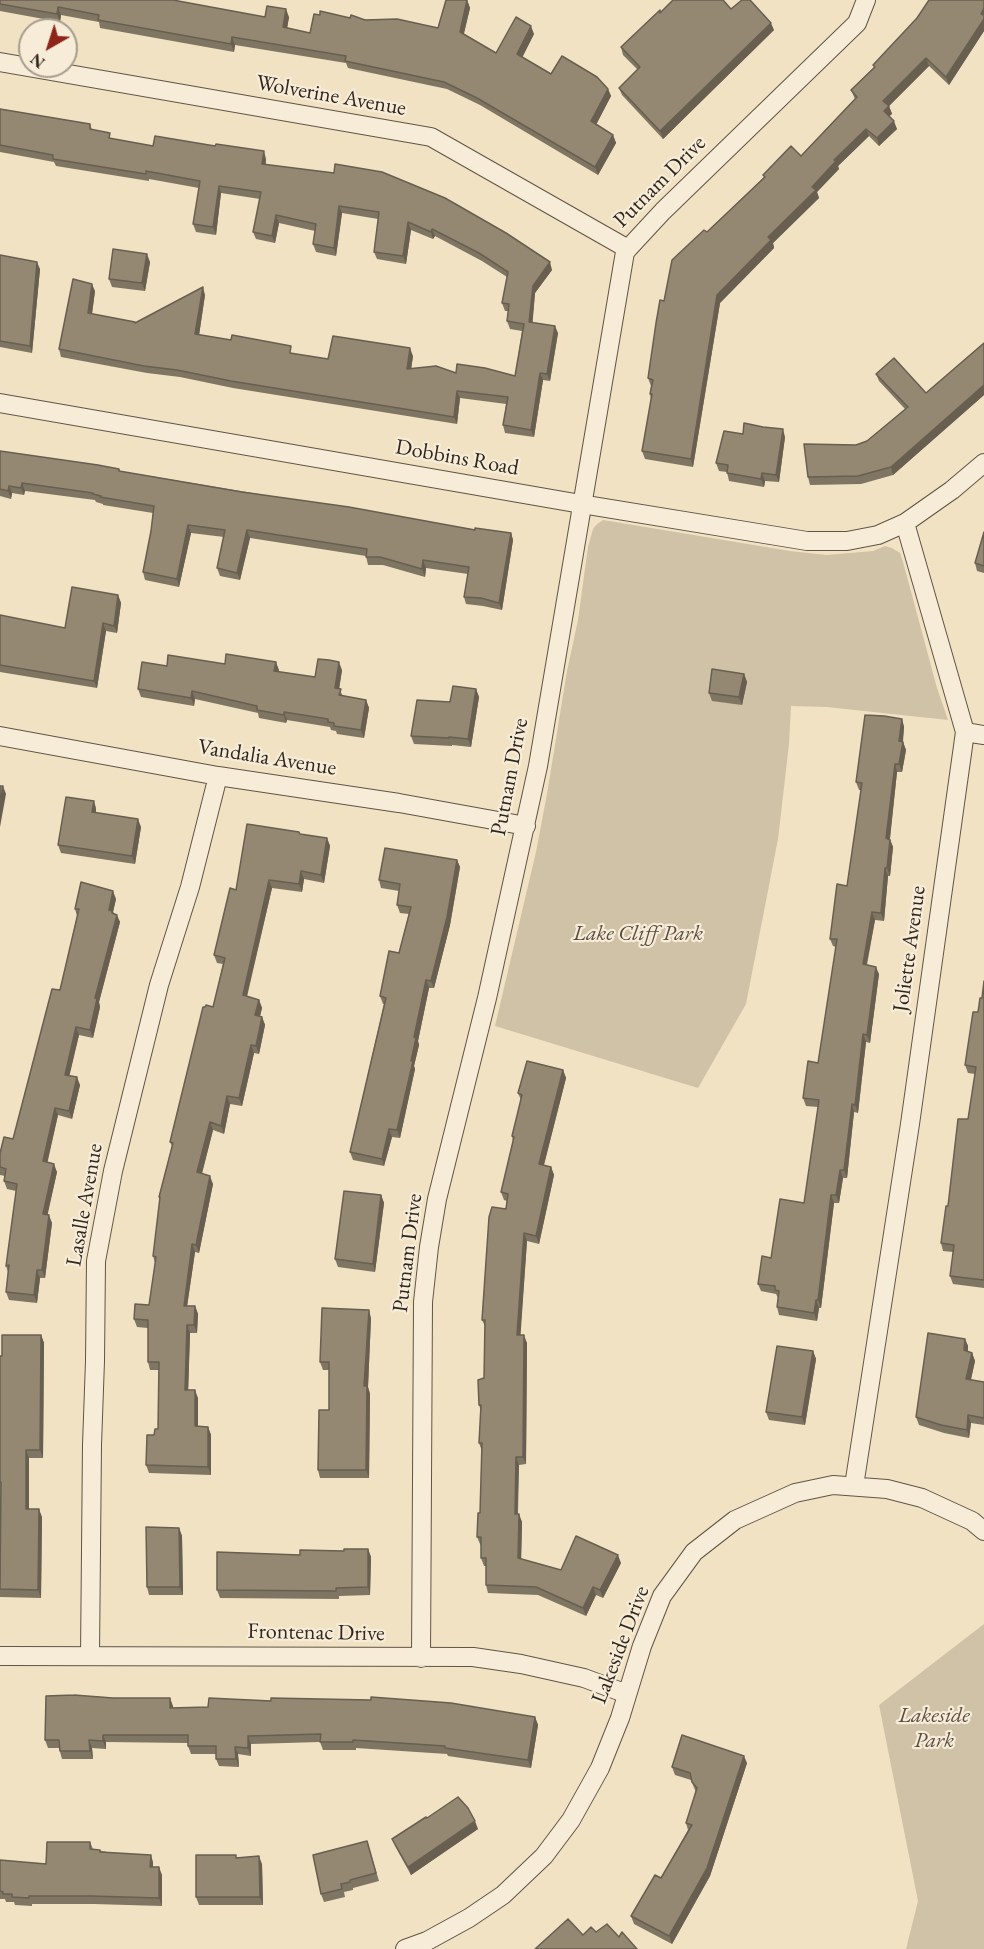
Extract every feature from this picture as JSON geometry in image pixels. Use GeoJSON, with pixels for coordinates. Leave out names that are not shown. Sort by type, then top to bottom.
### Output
{"type":"FeatureCollection","features":[{"type":"Feature","properties":{"kind":"street","name":"Putnam Drive"},"geometry":{"type":"LineString","coordinates":[[421,1658],[423,1302],[429,1247],[438,1199],[487,998],[538,766],[625,252],[663,211],[856,23],[866,0]]}},
{"type":"Feature","properties":{"kind":"street","name":"Wolverine Avenue"},"geometry":{"type":"LineString","coordinates":[[0,62],[431,137],[628,249]]}},
{"type":"Feature","properties":{"kind":"street","name":"Dobbins Road"},"geometry":{"type":"LineString","coordinates":[[0,403],[807,541],[847,541],[878,536],[905,523]]}},
{"type":"Feature","properties":{"kind":"street"},"geometry":{"type":"LineString","coordinates":[[905,523],[952,490],[984,462]]}},
{"type":"Feature","properties":{"kind":"street","name":"Joliette Avenue"},"geometry":{"type":"LineString","coordinates":[[854,1486],[910,1124],[964,732],[905,523]]}},
{"type":"Feature","properties":{"kind":"street"},"geometry":{"type":"LineString","coordinates":[[964,732],[984,735]]}},
{"type":"Feature","properties":{"kind":"street","name":"Vandalia Avenue"},"geometry":{"type":"LineString","coordinates":[[0,736],[218,776],[399,803],[526,826]]}},
{"type":"Feature","properties":{"kind":"street","name":"Lasalle Avenue"},"geometry":{"type":"LineString","coordinates":[[90,1655],[96,1261],[113,1171],[159,984],[190,887],[218,776]]}},
{"type":"Feature","properties":{"kind":"street","name":"Lakeside Drive"},"geometry":{"type":"LineString","coordinates":[[405,1949],[427,1941],[503,1895],[544,1856],[571,1820],[600,1768],[620,1718],[642,1646],[662,1596],[694,1552],[735,1520],[795,1493],[833,1485],[887,1489],[922,1498],[972,1521],[984,1531]]}},
{"type":"Feature","properties":{"kind":"street","name":"Frontenac Drive"},"geometry":{"type":"LineString","coordinates":[[0,1656],[473,1657],[521,1664],[584,1678],[627,1694]]}},
{"type":"Feature","properties":{"kind":"green space","name":"Lake Cliff Park"},"geometry":{"type":"Polygon","coordinates":[[[603,520],[827,555],[873,551],[885,546],[892,548],[900,553],[903,562],[937,688],[948,720],[827,707],[791,706],[778,839],[746,1004],[698,1088],[495,1026],[536,852],[578,620],[588,547],[593,529],[603,520]]]}},
{"type":"Feature","properties":{"kind":"green space","name":"Lakeside Park"},"geometry":{"type":"Polygon","coordinates":[[[984,1624],[984,1949],[906,1949],[918,1901],[879,1705],[984,1624]]]}},
{"type":"Feature","properties":{"kind":"building"},"geometry":{"type":"Polygon","coordinates":[[[0,0],[173,0],[265,17],[267,6],[286,9],[283,27],[310,33],[314,14],[320,15],[320,11],[350,18],[351,15],[365,20],[397,19],[438,28],[446,0],[467,0],[460,32],[496,53],[516,17],[531,26],[517,54],[551,74],[562,56],[597,77],[608,89],[591,121],[613,135],[595,167],[477,98],[444,82],[345,61],[346,56],[232,37],[231,44],[98,20],[99,15],[58,7],[57,14],[0,4],[0,0]]]}},
{"type":"Feature","properties":{"kind":"building"},"geometry":{"type":"Polygon","coordinates":[[[673,0],[723,0],[731,9],[742,0],[750,0],[771,23],[660,131],[619,88],[640,67],[621,47],[673,0]]]}},
{"type":"Feature","properties":{"kind":"building"},"geometry":{"type":"Polygon","coordinates":[[[929,0],[984,0],[981,14],[984,15],[984,19],[946,77],[926,58],[883,101],[889,106],[884,111],[894,121],[877,138],[866,129],[834,160],[836,161],[812,187],[816,190],[768,237],[771,240],[717,295],[691,459],[642,451],[652,394],[650,394],[653,380],[648,378],[656,323],[660,300],[664,301],[672,260],[704,230],[707,232],[765,177],[763,175],[791,146],[801,156],[857,97],[851,90],[875,67],[873,65],[917,18],[929,0]]]}},
{"type":"Feature","properties":{"kind":"building"},"geometry":{"type":"Polygon","coordinates":[[[0,109],[90,124],[90,129],[110,133],[109,138],[153,146],[155,136],[264,151],[262,164],[334,173],[335,164],[382,172],[445,198],[506,233],[550,262],[533,286],[529,322],[555,326],[547,374],[540,373],[531,430],[503,425],[508,397],[457,391],[454,417],[231,381],[59,349],[73,279],[92,284],[88,313],[135,323],[203,287],[195,334],[231,340],[232,335],[291,346],[290,353],[328,359],[333,336],[410,348],[407,369],[436,366],[456,373],[457,364],[515,376],[524,324],[507,321],[509,304],[502,303],[508,272],[479,253],[432,229],[431,232],[408,222],[403,256],[374,252],[379,212],[339,206],[334,248],[313,244],[316,224],[276,215],[272,236],[253,232],[261,192],[219,186],[213,227],[193,224],[200,181],[146,171],[146,174],[53,159],[53,155],[0,145],[0,109]]]}},
{"type":"Feature","properties":{"kind":"building"},"geometry":{"type":"Polygon","coordinates":[[[113,249],[147,254],[142,283],[109,279],[113,249]]]}},
{"type":"Feature","properties":{"kind":"building"},"geometry":{"type":"Polygon","coordinates":[[[0,255],[37,262],[30,346],[0,341],[0,255]]]}},
{"type":"Feature","properties":{"kind":"building"},"geometry":{"type":"Polygon","coordinates":[[[984,343],[984,385],[891,467],[858,476],[808,477],[804,444],[856,445],[867,441],[908,407],[876,374],[894,358],[926,393],[984,343]]]}},
{"type":"Feature","properties":{"kind":"building"},"geometry":{"type":"Polygon","coordinates":[[[744,423],[783,429],[776,475],[762,473],[761,479],[727,473],[728,465],[716,463],[724,431],[743,434],[744,423]]]}},
{"type":"Feature","properties":{"kind":"building"},"geometry":{"type":"Polygon","coordinates":[[[0,451],[98,465],[119,469],[119,471],[349,507],[475,530],[475,528],[511,533],[499,603],[481,598],[464,597],[469,567],[423,560],[422,569],[380,557],[366,557],[367,549],[247,530],[237,573],[217,568],[225,530],[188,525],[177,579],[143,572],[154,506],[100,497],[93,493],[22,483],[21,488],[9,486],[8,491],[0,489],[0,451]]]}},
{"type":"Feature","properties":{"kind":"building"},"geometry":{"type":"Polygon","coordinates":[[[984,532],[984,566],[975,563],[984,532]]]}},
{"type":"Feature","properties":{"kind":"building"},"geometry":{"type":"Polygon","coordinates":[[[72,587],[118,595],[114,626],[103,623],[94,681],[0,665],[0,615],[65,628],[72,587]]]}},
{"type":"Feature","properties":{"kind":"building"},"geometry":{"type":"Polygon","coordinates":[[[226,654],[276,662],[274,671],[315,677],[318,659],[339,662],[335,688],[341,689],[339,695],[366,700],[361,730],[334,726],[334,723],[328,722],[328,719],[257,710],[257,706],[192,691],[191,698],[138,689],[142,662],[167,666],[168,655],[225,664],[226,654]]]}},
{"type":"Feature","properties":{"kind":"building"},"geometry":{"type":"Polygon","coordinates":[[[712,669],[744,674],[739,697],[709,693],[712,669]]]}},
{"type":"Feature","properties":{"kind":"building"},"geometry":{"type":"Polygon","coordinates":[[[453,686],[476,689],[468,739],[411,736],[417,700],[450,702],[453,686]]]}},
{"type":"Feature","properties":{"kind":"building"},"geometry":{"type":"Polygon","coordinates":[[[865,715],[902,719],[899,741],[903,742],[899,764],[895,764],[886,838],[890,840],[881,913],[872,912],[863,964],[876,967],[867,1035],[863,1034],[855,1105],[852,1104],[844,1170],[840,1170],[836,1195],[831,1195],[818,1300],[816,1300],[814,1313],[777,1307],[779,1291],[775,1290],[775,1286],[758,1284],[762,1256],[771,1258],[780,1199],[804,1203],[819,1100],[803,1098],[808,1061],[818,1063],[837,939],[830,939],[837,884],[847,886],[862,783],[856,782],[865,715]]]}},
{"type":"Feature","properties":{"kind":"building"},"geometry":{"type":"Polygon","coordinates":[[[0,786],[3,786],[0,803],[0,786]]]}},
{"type":"Feature","properties":{"kind":"building"},"geometry":{"type":"Polygon","coordinates":[[[66,797],[94,801],[92,812],[138,819],[132,856],[58,845],[66,797]]]}},
{"type":"Feature","properties":{"kind":"building"},"geometry":{"type":"Polygon","coordinates":[[[247,824],[327,838],[321,875],[301,871],[299,884],[269,880],[243,995],[259,1000],[255,1015],[262,1017],[256,1046],[251,1045],[239,1098],[227,1096],[221,1126],[210,1122],[197,1172],[210,1176],[196,1245],[192,1244],[184,1306],[195,1306],[194,1325],[187,1325],[185,1390],[195,1390],[195,1426],[208,1427],[208,1467],[146,1465],[147,1435],[154,1435],[155,1429],[158,1429],[159,1362],[148,1362],[148,1320],[134,1319],[135,1304],[149,1305],[156,1257],[153,1256],[159,1197],[173,1143],[170,1142],[203,1007],[206,1005],[213,1007],[225,958],[214,955],[230,888],[236,890],[247,824]]]}},
{"type":"Feature","properties":{"kind":"building"},"geometry":{"type":"Polygon","coordinates":[[[385,848],[457,860],[447,917],[431,981],[426,980],[414,1037],[416,1038],[411,1061],[413,1061],[397,1130],[389,1129],[382,1159],[350,1152],[386,998],[380,996],[389,951],[399,953],[411,907],[397,905],[400,884],[379,880],[385,848]]]}},
{"type":"Feature","properties":{"kind":"building"},"geometry":{"type":"Polygon","coordinates":[[[81,882],[113,891],[109,910],[117,915],[95,998],[97,999],[90,1030],[76,1027],[65,1075],[77,1077],[69,1111],[55,1108],[43,1161],[54,1164],[43,1214],[49,1215],[42,1270],[37,1270],[34,1295],[6,1292],[9,1265],[6,1266],[17,1184],[4,1181],[6,1169],[0,1167],[0,1153],[4,1137],[13,1139],[52,989],[60,990],[79,909],[75,909],[81,882]]]}},
{"type":"Feature","properties":{"kind":"building"},"geometry":{"type":"Polygon","coordinates":[[[984,981],[984,1280],[950,1276],[954,1245],[941,1243],[946,1206],[948,1206],[958,1119],[968,1119],[976,1067],[965,1065],[973,1012],[978,1012],[984,981]]]}},
{"type":"Feature","properties":{"kind":"building"},"geometry":{"type":"Polygon","coordinates":[[[527,1061],[563,1070],[539,1164],[551,1167],[536,1236],[524,1233],[517,1335],[524,1335],[523,1457],[516,1457],[515,1514],[519,1514],[518,1558],[561,1570],[576,1536],[618,1555],[600,1590],[593,1587],[583,1608],[536,1587],[486,1585],[486,1558],[481,1558],[481,1537],[477,1537],[482,1443],[479,1443],[481,1405],[479,1405],[478,1380],[484,1378],[485,1320],[482,1320],[489,1217],[492,1207],[506,1209],[508,1194],[501,1192],[522,1095],[518,1093],[527,1061]]]}},
{"type":"Feature","properties":{"kind":"building"},"geometry":{"type":"Polygon","coordinates":[[[344,1191],[381,1195],[373,1264],[335,1259],[344,1191]]]}},
{"type":"Feature","properties":{"kind":"building"},"geometry":{"type":"Polygon","coordinates":[[[322,1308],[369,1310],[364,1386],[367,1386],[366,1470],[318,1470],[319,1410],[329,1410],[329,1362],[320,1362],[322,1308]]]}},
{"type":"Feature","properties":{"kind":"building"},"geometry":{"type":"Polygon","coordinates":[[[928,1333],[965,1339],[964,1350],[972,1353],[966,1379],[984,1382],[984,1418],[968,1415],[967,1430],[916,1417],[928,1333]]]}},
{"type":"Feature","properties":{"kind":"building"},"geometry":{"type":"Polygon","coordinates":[[[2,1335],[41,1335],[40,1450],[26,1450],[26,1509],[39,1509],[38,1590],[0,1589],[0,1356],[2,1356],[2,1335]]]}},
{"type":"Feature","properties":{"kind":"building"},"geometry":{"type":"Polygon","coordinates":[[[777,1346],[813,1351],[802,1417],[766,1412],[777,1346]]]}},
{"type":"Feature","properties":{"kind":"building"},"geometry":{"type":"Polygon","coordinates":[[[146,1527],[179,1528],[180,1587],[147,1587],[146,1527]]]}},
{"type":"Feature","properties":{"kind":"building"},"geometry":{"type":"Polygon","coordinates":[[[344,1549],[368,1549],[368,1587],[336,1588],[336,1591],[217,1590],[217,1552],[300,1555],[300,1550],[344,1551],[344,1549]]]}},
{"type":"Feature","properties":{"kind":"building"},"geometry":{"type":"Polygon","coordinates":[[[46,1696],[170,1698],[170,1708],[208,1707],[209,1698],[271,1701],[271,1698],[371,1700],[371,1697],[451,1703],[535,1717],[528,1760],[445,1748],[445,1746],[353,1740],[353,1742],[320,1742],[321,1734],[248,1736],[248,1748],[235,1747],[236,1759],[216,1759],[216,1746],[188,1746],[188,1735],[103,1735],[103,1741],[89,1740],[90,1751],[60,1751],[59,1740],[45,1740],[46,1696]]]}},
{"type":"Feature","properties":{"kind":"building"},"geometry":{"type":"Polygon","coordinates":[[[682,1735],[744,1756],[707,1868],[669,1936],[631,1916],[655,1875],[661,1878],[692,1825],[686,1823],[697,1788],[692,1782],[690,1773],[672,1767],[682,1735]]]}},
{"type":"Feature","properties":{"kind":"building"},"geometry":{"type":"Polygon","coordinates":[[[458,1797],[468,1808],[475,1821],[408,1867],[392,1839],[458,1797]]]}},
{"type":"Feature","properties":{"kind":"building"},"geometry":{"type":"Polygon","coordinates":[[[367,1841],[376,1873],[341,1884],[342,1889],[321,1894],[313,1855],[367,1841]]]}},
{"type":"Feature","properties":{"kind":"building"},"geometry":{"type":"Polygon","coordinates":[[[47,1842],[90,1842],[90,1849],[100,1850],[100,1852],[151,1855],[150,1867],[159,1867],[159,1898],[29,1896],[29,1898],[3,1894],[0,1891],[0,1860],[46,1864],[47,1842]]]}},
{"type":"Feature","properties":{"kind":"building"},"geometry":{"type":"Polygon","coordinates":[[[196,1855],[236,1855],[236,1858],[259,1856],[260,1897],[196,1897],[196,1855]]]}},
{"type":"Feature","properties":{"kind":"building"},"geometry":{"type":"Polygon","coordinates":[[[568,1919],[583,1935],[591,1927],[596,1932],[607,1924],[619,1937],[622,1932],[637,1949],[535,1949],[568,1919]]]}}]}
